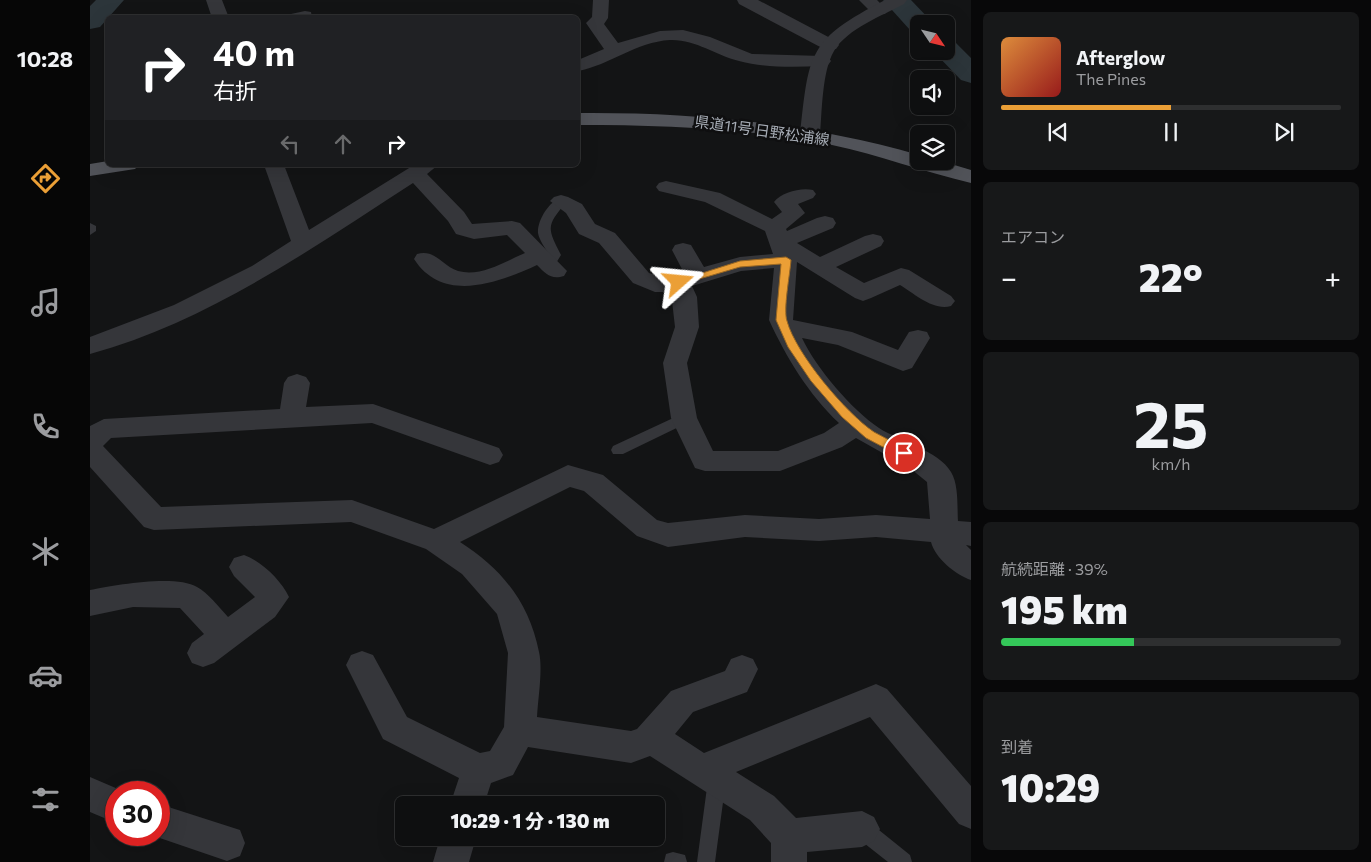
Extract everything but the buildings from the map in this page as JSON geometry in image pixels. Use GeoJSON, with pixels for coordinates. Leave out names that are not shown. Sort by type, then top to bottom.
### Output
{"type":"FeatureCollection","features":[{"type":"Feature","properties":{"kind":"main road","name":"県道11号 日野松浦線"},"geometry":{"type":"LineString","coordinates":[[580,119],[660,118],[810,135],[900,156],[971,177]]}},
{"type":"Feature","properties":{"kind":"main road"},"geometry":{"type":"LineString","coordinates":[[90,170],[113,167]]}},
{"type":"Feature","properties":{"kind":"street"},"geometry":{"type":"LineString","coordinates":[[214,0],[220,15]]}},
{"type":"Feature","properties":{"kind":"street"},"geometry":{"type":"LineString","coordinates":[[601,0],[600,18],[594,23],[615,52]]}},
{"type":"Feature","properties":{"kind":"street"},"geometry":{"type":"LineString","coordinates":[[744,0],[826,53]]}},
{"type":"Feature","properties":{"kind":"street"},"geometry":{"type":"LineString","coordinates":[[810,135],[826,53],[854,23],[882,4]]}},
{"type":"Feature","properties":{"kind":"street"},"geometry":{"type":"LineString","coordinates":[[580,65],[651,38],[672,35],[692,37],[751,59],[826,53]]}},
{"type":"Feature","properties":{"kind":"street"},"geometry":{"type":"LineString","coordinates":[[275,167],[304,243]]}},
{"type":"Feature","properties":{"kind":"street"},"geometry":{"type":"LineString","coordinates":[[90,346],[182,311],[260,271],[421,169],[464,230],[474,232],[512,228],[548,263]]}},
{"type":"Feature","properties":{"kind":"street"},"geometry":{"type":"LineString","coordinates":[[666,186],[696,192],[720,201],[755,221],[779,240],[863,293],[901,275],[943,300]]}},
{"type":"Feature","properties":{"kind":"street"},"geometry":{"type":"LineString","coordinates":[[806,194],[785,202],[794,213],[779,240],[781,320],[784,327],[792,344],[815,378],[846,414],[870,434],[921,462],[940,477],[959,533]]}},
{"type":"Feature","properties":{"kind":"street"},"geometry":{"type":"LineString","coordinates":[[561,201],[574,208],[587,229],[607,238],[641,278],[655,285],[666,286],[740,264],[779,240],[825,223]]}},
{"type":"Feature","properties":{"kind":"street"},"geometry":{"type":"LineString","coordinates":[[748,235],[779,240]]}},
{"type":"Feature","properties":{"kind":"street"},"geometry":{"type":"LineString","coordinates":[[819,266],[873,241]]}},
{"type":"Feature","properties":{"kind":"street"},"geometry":{"type":"LineString","coordinates":[[683,250],[688,279],[685,297],[687,327],[675,363],[684,418],[705,461],[780,461],[833,440],[857,424]]}},
{"type":"Feature","properties":{"kind":"street"},"geometry":{"type":"LineString","coordinates":[[425,259],[446,275],[466,281],[548,263]]}},
{"type":"Feature","properties":{"kind":"street"},"geometry":{"type":"LineString","coordinates":[[784,327],[843,338],[903,362],[918,338]]}},
{"type":"Feature","properties":{"kind":"street"},"geometry":{"type":"LineString","coordinates":[[292,418],[297,383]]}},
{"type":"Feature","properties":{"kind":"street"},"geometry":{"type":"LineString","coordinates":[[90,442],[104,429],[373,413],[481,444]]}},
{"type":"Feature","properties":{"kind":"street"},"geometry":{"type":"LineString","coordinates":[[90,449],[154,519],[352,511],[436,541],[472,565],[510,608],[524,653],[520,730],[501,764],[478,770],[395,728],[362,665]]}},
{"type":"Feature","properties":{"kind":"street"},"geometry":{"type":"LineString","coordinates":[[436,541],[568,476],[593,483],[647,528],[668,535],[745,526],[819,530],[876,526],[959,533]]}},
{"type":"Feature","properties":{"kind":"street"},"geometry":{"type":"LineString","coordinates":[[959,533],[946,545],[971,568]]}},
{"type":"Feature","properties":{"kind":"street"},"geometry":{"type":"LineString","coordinates":[[90,603],[132,594],[187,596],[215,644],[264,608],[274,596],[244,567]]}},
{"type":"Feature","properties":{"kind":"street"},"geometry":{"type":"LineString","coordinates":[[520,730],[631,747],[648,741],[682,702],[736,682],[742,669]]}},
{"type":"Feature","properties":{"kind":"street"},"geometry":{"type":"LineString","coordinates":[[710,775],[876,699],[971,812]]}},
{"type":"Feature","properties":{"kind":"street"},"geometry":{"type":"LineString","coordinates":[[651,738],[762,808],[789,849],[862,829]]}},
{"type":"Feature","properties":{"kind":"street"},"geometry":{"type":"LineString","coordinates":[[470,796],[478,770]]}},
{"type":"Feature","properties":{"kind":"street"},"geometry":{"type":"LineString","coordinates":[[90,794],[105,801]]}},
{"type":"Feature","properties":{"kind":"street"},"geometry":{"type":"LineString","coordinates":[[170,825],[227,843]]}},
{"type":"Feature","properties":{"kind":"street"},"geometry":{"type":"LineString","coordinates":[[451,862],[456,846]]}},
{"type":"Feature","properties":{"kind":"lane"},"geometry":{"type":"LineString","coordinates":[[548,263],[555,255],[544,233],[548,215],[561,201]]}},
{"type":"Feature","properties":{"kind":"lane"},"geometry":{"type":"LineString","coordinates":[[90,226],[90,231]]}},
{"type":"Feature","properties":{"kind":"lane"},"geometry":{"type":"LineString","coordinates":[[618,450],[684,418]]}},
{"type":"Feature","properties":{"kind":"lane"},"geometry":{"type":"LineString","coordinates":[[706,862],[710,775]]}},
{"type":"Feature","properties":{"kind":"lane"},"geometry":{"type":"LineString","coordinates":[[862,829],[903,862]]}},
{"type":"Feature","properties":{"kind":"waterway"},"geometry":{"type":"LineString","coordinates":[[90,21],[111,0]]}},
{"type":"Feature","properties":{"kind":"waterway"},"geometry":{"type":"LineString","coordinates":[[896,0],[911,15]]}},
{"type":"Feature","properties":{"kind":"waterway"},"geometry":{"type":"LineString","coordinates":[[955,58],[971,74]]}},
{"type":"Feature","properties":{"kind":"route"},"geometry":{"type":"LineString","coordinates":[[679,282],[740,264],[786,260],[781,320],[792,344],[815,378],[846,414],[870,434],[904,453]]}}]}
